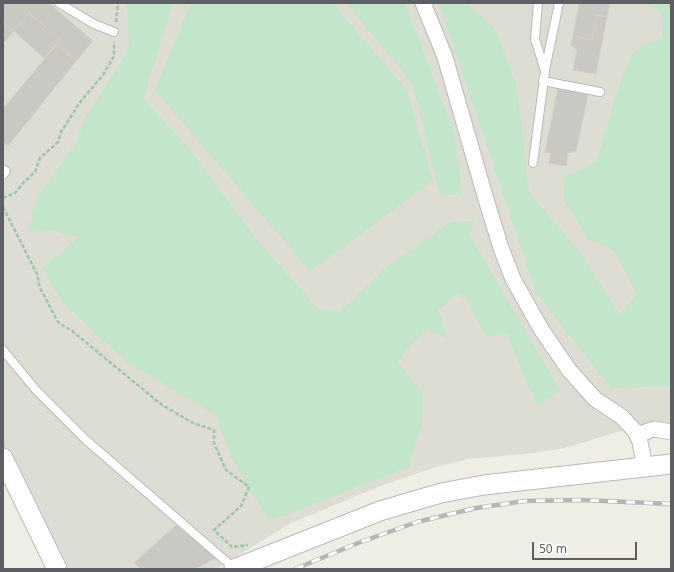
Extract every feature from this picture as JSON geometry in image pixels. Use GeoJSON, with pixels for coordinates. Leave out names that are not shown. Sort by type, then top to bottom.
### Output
{"type":"FeatureCollection","features":[{"type":"Feature","properties":{"kind":"street"},"geometry":{"type":"LineString","coordinates":[[423,3],[445,57],[485,196],[501,248],[513,279],[537,324],[569,370],[595,399],[627,422],[637,435],[645,467]]}},
{"type":"Feature","properties":{"kind":"street"},"geometry":{"type":"LineString","coordinates":[[637,435],[654,429],[671,432]]}},
{"type":"Feature","properties":{"kind":"street"},"geometry":{"type":"LineString","coordinates":[[3,458],[57,569]]}},
{"type":"Feature","properties":{"kind":"street"},"geometry":{"type":"LineString","coordinates":[[231,566],[373,513],[441,493],[484,485],[671,464]]}},
{"type":"Feature","properties":{"kind":"lane"},"geometry":{"type":"LineString","coordinates":[[59,3],[88,20],[114,32]]}},
{"type":"Feature","properties":{"kind":"lane"},"geometry":{"type":"LineString","coordinates":[[538,3],[535,39],[545,71]]}},
{"type":"Feature","properties":{"kind":"lane"},"geometry":{"type":"LineString","coordinates":[[533,163],[543,81],[559,3]]}},
{"type":"Feature","properties":{"kind":"lane"},"geometry":{"type":"LineString","coordinates":[[543,81],[600,92]]}},
{"type":"Feature","properties":{"kind":"lane"},"geometry":{"type":"LineString","coordinates":[[3,168],[6,171],[3,175]]}},
{"type":"Feature","properties":{"kind":"lane"},"geometry":{"type":"LineString","coordinates":[[3,350],[35,389],[86,440],[231,566]]}},
{"type":"Feature","properties":{"kind":"path"},"geometry":{"type":"LineString","coordinates":[[3,198],[15,193],[22,182],[35,172],[40,158],[58,142],[61,132],[81,101],[103,75],[114,56],[114,32],[118,3]]}},
{"type":"Feature","properties":{"kind":"path"},"geometry":{"type":"LineString","coordinates":[[3,207],[37,274],[40,288],[58,322],[72,331],[162,405],[193,423],[214,430],[214,442],[226,470],[249,487],[241,506],[214,530],[232,547],[253,544]]}},
{"type":"Feature","properties":{"kind":"shaded area"},"geometry":{"type":"Polygon","coordinates":[[[3,3],[671,3],[671,427],[644,424],[565,448],[534,453],[468,459],[436,467],[386,484],[291,523],[216,569],[56,569],[3,465],[3,3]]]}},
{"type":"Feature","properties":{"kind":"green space"},"geometry":{"type":"Polygon","coordinates":[[[127,3],[173,3],[143,99],[188,147],[257,240],[318,309],[339,312],[387,267],[451,222],[473,221],[470,236],[560,390],[537,406],[507,334],[486,336],[467,301],[458,294],[438,310],[448,338],[426,329],[397,361],[423,394],[422,423],[409,467],[270,521],[233,462],[216,415],[129,364],[63,303],[42,268],[79,237],[46,230],[28,232],[37,197],[76,144],[84,120],[129,49],[127,3]]]}},
{"type":"Feature","properties":{"kind":"green space"},"geometry":{"type":"Polygon","coordinates":[[[191,3],[332,3],[406,89],[433,181],[310,271],[155,90],[191,3]]]}},
{"type":"Feature","properties":{"kind":"green space"},"geometry":{"type":"Polygon","coordinates":[[[346,3],[405,3],[455,135],[462,194],[440,196],[413,84],[346,3]]]}},
{"type":"Feature","properties":{"kind":"green space"},"geometry":{"type":"Polygon","coordinates":[[[439,3],[465,3],[495,28],[517,88],[529,192],[583,256],[619,315],[637,294],[614,250],[590,240],[564,200],[564,178],[597,160],[620,83],[633,52],[663,36],[661,13],[646,3],[671,3],[671,387],[656,386],[612,389],[536,293],[439,3]]]}},
{"type":"Feature","properties":{"kind":"building"},"geometry":{"type":"Polygon","coordinates":[[[3,3],[49,3],[93,41],[76,61],[57,44],[60,39],[29,13],[14,31],[3,22],[3,3]]]}},
{"type":"Feature","properties":{"kind":"building"},"geometry":{"type":"Polygon","coordinates":[[[579,3],[610,3],[607,17],[597,15],[592,40],[573,36],[579,3]]]}},
{"type":"Feature","properties":{"kind":"building"},"geometry":{"type":"Polygon","coordinates":[[[29,13],[60,39],[44,58],[14,31],[29,13]]]}},
{"type":"Feature","properties":{"kind":"building"},"geometry":{"type":"Polygon","coordinates":[[[597,15],[607,17],[596,74],[573,70],[577,50],[571,45],[573,36],[592,40],[597,15]]]}},
{"type":"Feature","properties":{"kind":"building"},"geometry":{"type":"Polygon","coordinates":[[[3,22],[14,31],[3,43],[3,22]]]}},
{"type":"Feature","properties":{"kind":"building"},"geometry":{"type":"Polygon","coordinates":[[[57,44],[76,61],[8,146],[3,142],[3,109],[57,44]]]}},
{"type":"Feature","properties":{"kind":"building"},"geometry":{"type":"Polygon","coordinates":[[[558,88],[588,94],[576,151],[568,153],[566,166],[549,163],[551,153],[545,152],[558,88]]]}},
{"type":"Feature","properties":{"kind":"building"},"geometry":{"type":"Polygon","coordinates":[[[176,525],[216,558],[195,569],[142,569],[134,563],[176,525]]]}},
{"type":"Feature","properties":{"kind":"railway"},"geometry":{"type":"LineString","coordinates":[[295,569],[358,543],[417,522],[476,508],[525,501],[583,500],[671,504]]}}]}
